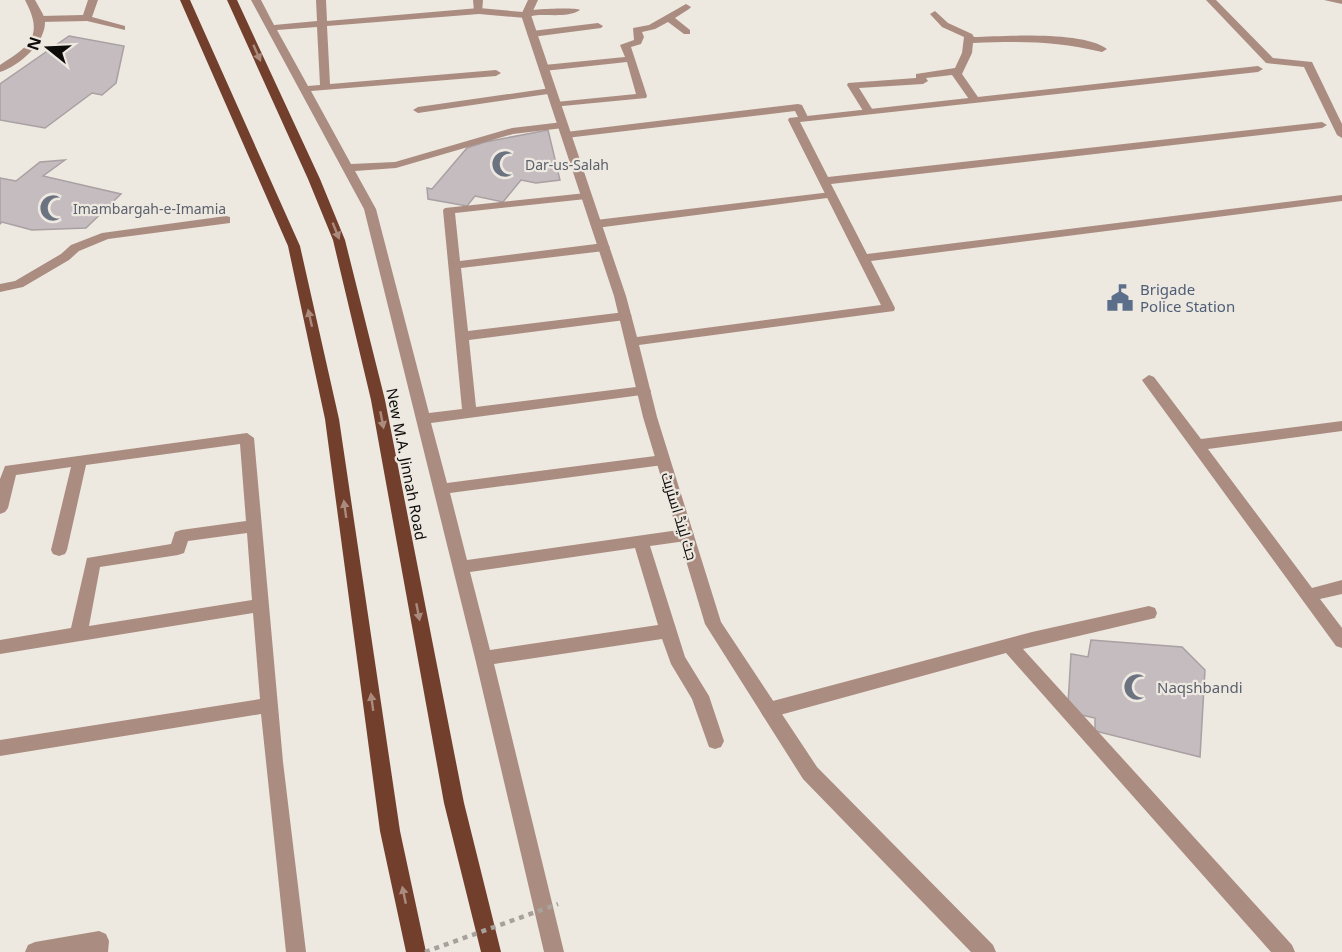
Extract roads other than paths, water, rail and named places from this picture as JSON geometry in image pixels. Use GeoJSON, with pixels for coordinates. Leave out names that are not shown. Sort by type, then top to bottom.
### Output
{"type":"FeatureCollection","features":[{"type":"Feature","properties":{"kind":"main road"},"geometry":{"type":"LineString","coordinates":[[185,0],[294,246],[332,419],[390,831],[416,952]]}},
{"type":"Feature","properties":{"kind":"main road","name":"New M.A. Jinnah Road"},"geometry":{"type":"LineString","coordinates":[[232,0],[315,179],[339,240],[378,400],[454,803],[491,952]]}},
{"type":"Feature","properties":{"kind":"street"},"geometry":{"type":"LineString","coordinates":[[0,69],[20,56],[39,35],[40,19],[30,0]]}},
{"type":"Feature","properties":{"kind":"street"},"geometry":{"type":"LineString","coordinates":[[87,18],[93,0]]}},
{"type":"Feature","properties":{"kind":"street"},"geometry":{"type":"LineString","coordinates":[[256,0],[370,209],[484,658],[554,952]]}},
{"type":"Feature","properties":{"kind":"street"},"geometry":{"type":"LineString","coordinates":[[321,0],[324,87]]}},
{"type":"Feature","properties":{"kind":"street"},"geometry":{"type":"LineString","coordinates":[[478,0],[479,11]]}},
{"type":"Feature","properties":{"kind":"street"},"geometry":{"type":"LineString","coordinates":[[1211,0],[1270,60],[1308,64],[1342,135]]}},
{"type":"Feature","properties":{"kind":"street"},"geometry":{"type":"LineString","coordinates":[[1329,0],[1342,2]]}},
{"type":"Feature","properties":{"kind":"street"},"geometry":{"type":"LineString","coordinates":[[418,110],[554,98],[642,96],[631,59],[624,45],[638,42],[639,37],[636,30],[652,27],[686,7]]}},
{"type":"Feature","properties":{"kind":"street"},"geometry":{"type":"LineString","coordinates":[[271,28],[479,11],[529,9],[543,14],[575,10]]}},
{"type":"Feature","properties":{"kind":"street","name":"جٹ لینڈ اسٹریٹ"},"geometry":{"type":"LineString","coordinates":[[529,9],[532,34],[626,316],[663,460],[713,624],[810,773],[986,952]]}},
{"type":"Feature","properties":{"kind":"street"},"geometry":{"type":"LineString","coordinates":[[934,14],[945,25],[969,36],[967,53],[958,71],[960,80],[975,100]]}},
{"type":"Feature","properties":{"kind":"street"},"geometry":{"type":"LineString","coordinates":[[668,17],[687,32]]}},
{"type":"Feature","properties":{"kind":"street"},"geometry":{"type":"LineString","coordinates":[[40,19],[87,18],[122,28]]}},
{"type":"Feature","properties":{"kind":"street"},"geometry":{"type":"LineString","coordinates":[[532,34],[598,26]]}},
{"type":"Feature","properties":{"kind":"street"},"geometry":{"type":"LineString","coordinates":[[969,40],[1044,38],[1102,49]]}},
{"type":"Feature","properties":{"kind":"street"},"geometry":{"type":"LineString","coordinates":[[544,68],[631,59]]}},
{"type":"Feature","properties":{"kind":"street"},"geometry":{"type":"LineString","coordinates":[[632,342],[889,308],[793,120],[1258,69]]}},
{"type":"Feature","properties":{"kind":"street"},"geometry":{"type":"LineString","coordinates":[[869,112],[852,85],[923,81],[920,76],[958,71]]}},
{"type":"Feature","properties":{"kind":"street"},"geometry":{"type":"LineString","coordinates":[[304,89],[496,73]]}},
{"type":"Feature","properties":{"kind":"street"},"geometry":{"type":"LineString","coordinates":[[348,168],[396,165],[512,131],[565,130],[798,107],[804,119]]}},
{"type":"Feature","properties":{"kind":"street"},"geometry":{"type":"LineString","coordinates":[[824,181],[1322,125]]}},
{"type":"Feature","properties":{"kind":"street"},"geometry":{"type":"LineString","coordinates":[[596,224],[831,195]]}},
{"type":"Feature","properties":{"kind":"street"},"geometry":{"type":"LineString","coordinates":[[470,414],[449,210],[586,196]]}},
{"type":"Feature","properties":{"kind":"street"},"geometry":{"type":"LineString","coordinates":[[863,258],[1342,198]]}},
{"type":"Feature","properties":{"kind":"street"},"geometry":{"type":"LineString","coordinates":[[0,288],[19,284],[66,257],[75,248],[106,236],[226,220]]}},
{"type":"Feature","properties":{"kind":"street"},"geometry":{"type":"LineString","coordinates":[[455,265],[604,247]]}},
{"type":"Feature","properties":{"kind":"street"},"geometry":{"type":"LineString","coordinates":[[462,336],[626,316]]}},
{"type":"Feature","properties":{"kind":"street"},"geometry":{"type":"LineString","coordinates":[[1149,380],[1342,641]]}},
{"type":"Feature","properties":{"kind":"street"},"geometry":{"type":"LineString","coordinates":[[423,419],[644,391]]}},
{"type":"Feature","properties":{"kind":"street"},"geometry":{"type":"LineString","coordinates":[[1197,445],[1342,426]]}},
{"type":"Feature","properties":{"kind":"street"},"geometry":{"type":"LineString","coordinates":[[0,508],[10,470],[247,438],[270,705],[296,952]]}},
{"type":"Feature","properties":{"kind":"street"},"geometry":{"type":"LineString","coordinates":[[59,550],[80,460]]}},
{"type":"Feature","properties":{"kind":"street"},"geometry":{"type":"LineString","coordinates":[[441,489],[663,460]]}},
{"type":"Feature","properties":{"kind":"street"},"geometry":{"type":"LineString","coordinates":[[79,633],[93,562],[178,549],[181,536],[254,526]]}},
{"type":"Feature","properties":{"kind":"street"},"geometry":{"type":"LineString","coordinates":[[460,567],[686,536]]}},
{"type":"Feature","properties":{"kind":"street"},"geometry":{"type":"LineString","coordinates":[[641,542],[677,658],[700,696],[715,741]]}},
{"type":"Feature","properties":{"kind":"street"},"geometry":{"type":"LineString","coordinates":[[1308,595],[1342,587]]}},
{"type":"Feature","properties":{"kind":"street"},"geometry":{"type":"LineString","coordinates":[[0,647],[261,605]]}},
{"type":"Feature","properties":{"kind":"street"},"geometry":{"type":"LineString","coordinates":[[769,710],[1009,645],[1149,613]]}},
{"type":"Feature","properties":{"kind":"street"},"geometry":{"type":"LineString","coordinates":[[484,658],[668,631]]}},
{"type":"Feature","properties":{"kind":"street"},"geometry":{"type":"LineString","coordinates":[[1009,645],[1284,952]]}},
{"type":"Feature","properties":{"kind":"street"},"geometry":{"type":"LineString","coordinates":[[0,748],[270,705]]}},
{"type":"Feature","properties":{"kind":"street"},"geometry":{"type":"LineString","coordinates":[[35,952],[99,941],[98,952]]}},
{"type":"Feature","properties":{"kind":"place","name":"Dar-us-Salah"},"geometry":{"type":"Point","coordinates":[505,164]}},
{"type":"Feature","properties":{"kind":"place","name":"Imambargah-e-Imamia"},"geometry":{"type":"Point","coordinates":[53,208]}},
{"type":"Feature","properties":{"kind":"place","name":"Brigade Police Station"},"geometry":{"type":"Point","coordinates":[1120,298]}},
{"type":"Feature","properties":{"kind":"place","name":"Naqshbandi"},"geometry":{"type":"Point","coordinates":[1137,687]}}]}
